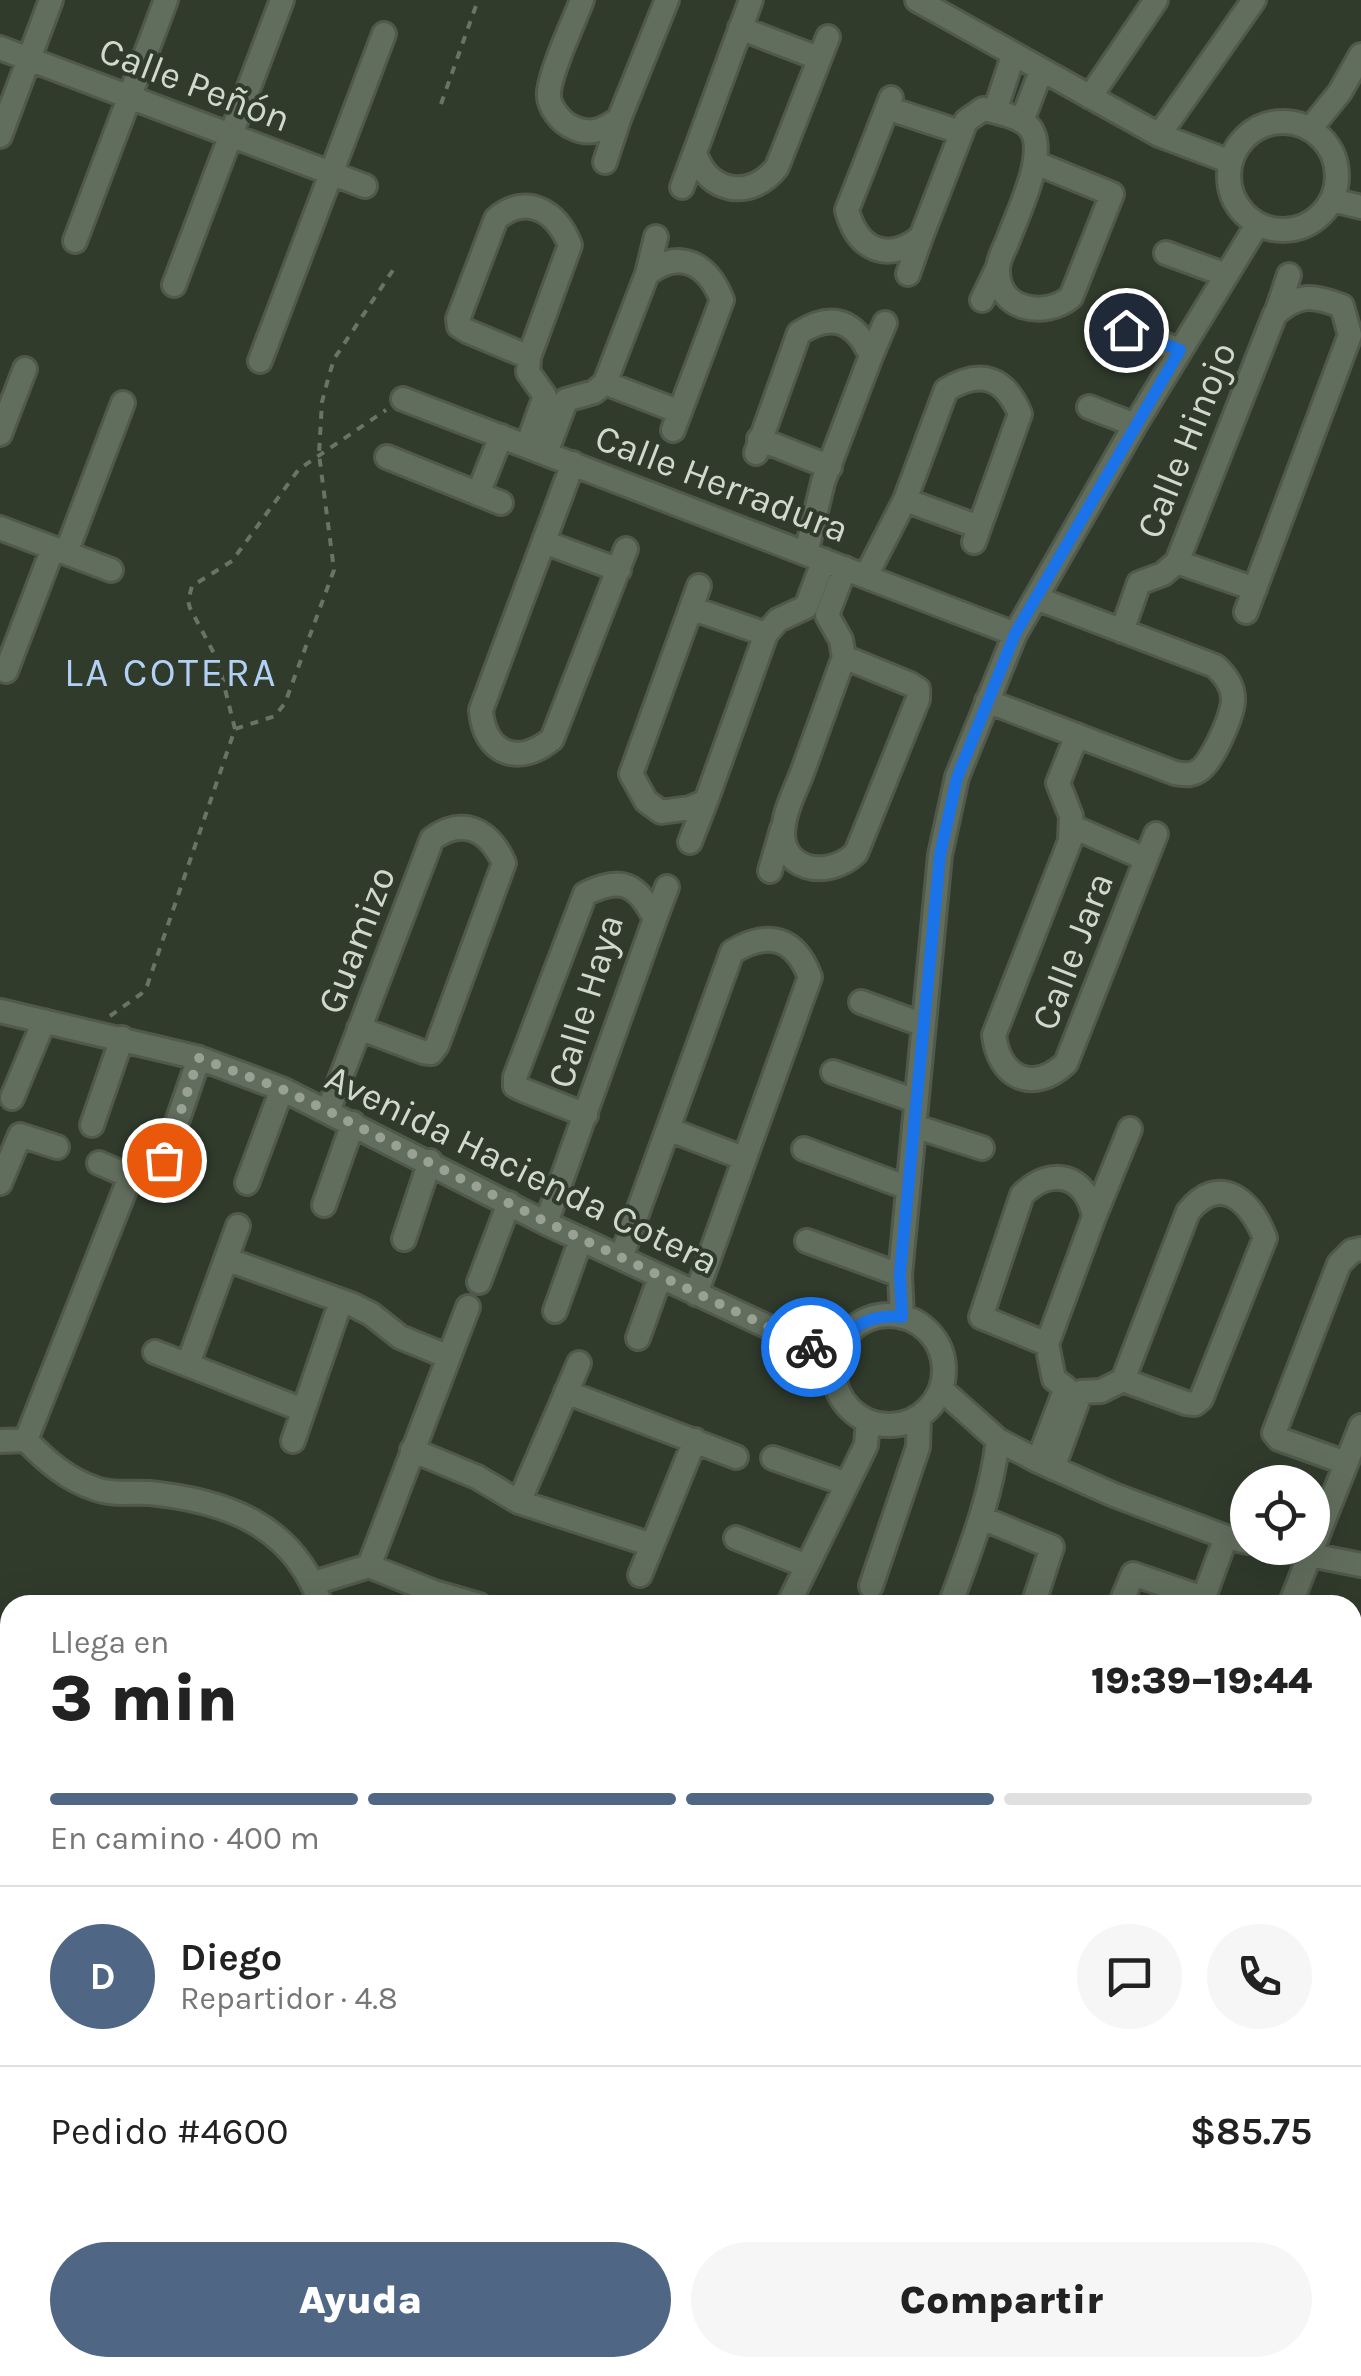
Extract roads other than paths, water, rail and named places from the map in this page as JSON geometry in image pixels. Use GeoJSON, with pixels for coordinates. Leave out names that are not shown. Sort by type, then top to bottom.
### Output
{"type":"FeatureCollection","features":[{"type":"Feature","properties":{"kind":"street"},"geometry":{"type":"LineString","coordinates":[[0,136],[51,0]]}},
{"type":"Feature","properties":{"kind":"street"},"geometry":{"type":"LineString","coordinates":[[75,241],[166,0]]}},
{"type":"Feature","properties":{"kind":"street"},"geometry":{"type":"LineString","coordinates":[[174,286],[282,0]]}},
{"type":"Feature","properties":{"kind":"street"},"geometry":{"type":"LineString","coordinates":[[582,0],[548,92],[550,102],[564,122],[580,131],[600,130],[619,119]]}},
{"type":"Feature","properties":{"kind":"street"},"geometry":{"type":"LineString","coordinates":[[606,162],[666,0]]}},
{"type":"Feature","properties":{"kind":"street"},"geometry":{"type":"LineString","coordinates":[[682,186],[752,0]]}},
{"type":"Feature","properties":{"kind":"street"},"geometry":{"type":"LineString","coordinates":[[917,0],[1159,136],[1230,162]]}},
{"type":"Feature","properties":{"kind":"street"},"geometry":{"type":"LineString","coordinates":[[1159,136],[1254,0]]}},
{"type":"Feature","properties":{"kind":"street"},"geometry":{"type":"LineString","coordinates":[[1090,97],[1150,2]]}},
{"type":"Feature","properties":{"kind":"street"},"geometry":{"type":"LineString","coordinates":[[695,152],[698,166],[719,186],[736,190],[770,177],[823,48],[740,28]]}},
{"type":"Feature","properties":{"kind":"street"},"geometry":{"type":"LineString","coordinates":[[260,361],[384,34]]}},
{"type":"Feature","properties":{"kind":"street","name":"Calle Peñón"},"geometry":{"type":"LineString","coordinates":[[0,48],[365,186]]}},
{"type":"Feature","properties":{"kind":"street"},"geometry":{"type":"LineString","coordinates":[[1310,129],[1340,92],[1361,55]]}},
{"type":"Feature","properties":{"kind":"street"},"geometry":{"type":"LineString","coordinates":[[1008,116],[1013,56]]}},
{"type":"Feature","properties":{"kind":"street"},"geometry":{"type":"LineString","coordinates":[[1008,116],[1041,71]]}},
{"type":"Feature","properties":{"kind":"street"},"geometry":{"type":"LineString","coordinates":[[921,237],[898,250],[878,250],[862,241],[852,229],[847,210],[889,103],[960,132]]}},
{"type":"Feature","properties":{"kind":"street"},"geometry":{"type":"LineString","coordinates":[[908,274],[960,132],[972,115],[982,109],[1008,116],[1028,125],[1035,140],[1036,164],[982,300]]}},
{"type":"Feature","properties":{"kind":"street"},"geometry":{"type":"LineString","coordinates":[[1294,123],[1310,129],[1326,142],[1336,160],[1338,181],[1333,200],[1319,218],[1300,228],[1278,231],[1257,225],[1233,198],[1228,180],[1237,147],[1262,126],[1294,123]]}},
{"type":"Feature","properties":{"kind":"street"},"geometry":{"type":"LineString","coordinates":[[998,267],[1004,289],[1021,306],[1039,311],[1062,304],[1071,297],[1111,201],[1112,194],[1107,190],[1036,164]]}},
{"type":"Feature","properties":{"kind":"street"},"geometry":{"type":"LineString","coordinates":[[1333,200],[1361,207]]}},
{"type":"Feature","properties":{"kind":"street"},"geometry":{"type":"LineString","coordinates":[[529,357],[468,332],[459,326],[458,319],[496,219],[507,210],[532,206],[553,216],[563,226],[570,244]]}},
{"type":"Feature","properties":{"kind":"street"},"geometry":{"type":"LineString","coordinates":[[536,449],[546,396],[528,372],[529,357],[579,216]]}},
{"type":"Feature","properties":{"kind":"street"},"geometry":{"type":"LineString","coordinates":[[902,1317],[900,1274],[940,855],[957,778],[1015,634],[1257,225]]}},
{"type":"Feature","properties":{"kind":"street"},"geometry":{"type":"LineString","coordinates":[[536,449],[566,400],[594,392],[606,383],[647,274],[656,237]]}},
{"type":"Feature","properties":{"kind":"street"},"geometry":{"type":"LineString","coordinates":[[1166,253],[1226,275]]}},
{"type":"Feature","properties":{"kind":"street"},"geometry":{"type":"LineString","coordinates":[[606,383],[676,421],[722,300],[704,271],[684,262],[658,265],[647,274]]}},
{"type":"Feature","properties":{"kind":"street","name":"Calle Hinojo"},"geometry":{"type":"LineString","coordinates":[[1122,630],[1139,583],[1163,574],[1177,562],[1289,275]]}},
{"type":"Feature","properties":{"kind":"street","name":"Calle Hinojo"},"geometry":{"type":"LineString","coordinates":[[1276,314],[1293,299],[1310,295],[1343,306]]}},
{"type":"Feature","properties":{"kind":"street"},"geometry":{"type":"LineString","coordinates":[[1246,612],[1350,336],[1343,306]]}},
{"type":"Feature","properties":{"kind":"street"},"geometry":{"type":"LineString","coordinates":[[830,467],[757,446],[798,333],[812,324],[835,322],[854,330],[870,356]]}},
{"type":"Feature","properties":{"kind":"street"},"geometry":{"type":"LineString","coordinates":[[770,870],[844,657],[841,640],[827,616],[835,564],[823,482],[885,324]]}},
{"type":"Feature","properties":{"kind":"street"},"geometry":{"type":"LineString","coordinates":[[1126,330],[1180,350]]}},
{"type":"Feature","properties":{"kind":"street"},"geometry":{"type":"LineString","coordinates":[[0,434],[25,369]]}},
{"type":"Feature","properties":{"kind":"street"},"geometry":{"type":"LineString","coordinates":[[690,842],[766,634],[778,620],[806,606],[835,564],[905,500],[950,380],[984,378],[1004,387],[1020,414],[976,534],[905,500]]}},
{"type":"Feature","properties":{"kind":"street","name":"Calle Herradura"},"geometry":{"type":"LineString","coordinates":[[404,398],[1015,634]]}},
{"type":"Feature","properties":{"kind":"street"},"geometry":{"type":"LineString","coordinates":[[6,671],[123,404]]}},
{"type":"Feature","properties":{"kind":"street"},"geometry":{"type":"LineString","coordinates":[[1090,407],[1136,424]]}},
{"type":"Feature","properties":{"kind":"street"},"geometry":{"type":"LineString","coordinates":[[478,494],[501,436]]}},
{"type":"Feature","properties":{"kind":"street"},"geometry":{"type":"LineString","coordinates":[[387,456],[501,503]]}},
{"type":"Feature","properties":{"kind":"street"},"geometry":{"type":"LineString","coordinates":[[544,542],[623,560],[552,739],[525,755],[504,753],[488,738],[481,710],[573,464]]}},
{"type":"Feature","properties":{"kind":"street"},"geometry":{"type":"LineString","coordinates":[[0,528],[111,570]]}},
{"type":"Feature","properties":{"kind":"street"},"geometry":{"type":"LineString","coordinates":[[1177,562],[1255,589]]}},
{"type":"Feature","properties":{"kind":"street"},"geometry":{"type":"LineString","coordinates":[[706,801],[690,808],[661,812],[646,802],[631,774],[695,597],[766,634]]}},
{"type":"Feature","properties":{"kind":"street"},"geometry":{"type":"LineString","coordinates":[[986,701],[1175,773],[1191,774],[1204,769],[1219,743],[1233,702],[1225,676],[1215,666],[1036,598]]}},
{"type":"Feature","properties":{"kind":"street"},"geometry":{"type":"LineString","coordinates":[[783,826],[792,856],[808,868],[843,866],[856,854],[918,699],[918,689],[910,684],[844,657]]}},
{"type":"Feature","properties":{"kind":"street","name":"Calle Jara"},"geometry":{"type":"LineString","coordinates":[[1071,826],[1146,859],[1066,1064],[1055,1074],[1034,1080],[1004,1067],[996,1053],[994,1035],[1070,841],[1071,816],[1058,783],[1078,736]]}},
{"type":"Feature","properties":{"kind":"street","name":"Guamizo"},"geometry":{"type":"LineString","coordinates":[[328,1111],[359,1028],[432,839],[459,826],[476,830],[490,839],[504,863],[432,1052],[359,1028]]}},
{"type":"Feature","properties":{"kind":"street"},"geometry":{"type":"LineString","coordinates":[[1146,859],[1156,834]]}},
{"type":"Feature","properties":{"kind":"street","name":"Calle Haya"},"geometry":{"type":"LineString","coordinates":[[546,1222],[586,1115],[655,918],[640,894],[629,886],[603,884],[585,894],[514,1077],[515,1086],[586,1115]]}},
{"type":"Feature","properties":{"kind":"street"},"geometry":{"type":"LineString","coordinates":[[655,918],[667,887]]}},
{"type":"Feature","properties":{"kind":"street"},"geometry":{"type":"LineString","coordinates":[[621,1258],[732,952],[747,942],[772,939],[793,948],[803,959],[810,977],[696,1294]]}},
{"type":"Feature","properties":{"kind":"street"},"geometry":{"type":"LineString","coordinates":[[861,1002],[924,1024]]}},
{"type":"Feature","properties":{"kind":"street","name":"Avenida Hacienda Cotera"},"geometry":{"type":"LineString","coordinates":[[0,1011],[199,1058],[282,1089],[546,1222],[835,1358]]}},
{"type":"Feature","properties":{"kind":"street"},"geometry":{"type":"LineString","coordinates":[[12,1098],[44,1020]]}},
{"type":"Feature","properties":{"kind":"street"},"geometry":{"type":"LineString","coordinates":[[92,1125],[122,1038]]}},
{"type":"Feature","properties":{"kind":"street"},"geometry":{"type":"LineString","coordinates":[[164,1160],[199,1058]]}},
{"type":"Feature","properties":{"kind":"street"},"geometry":{"type":"LineString","coordinates":[[833,1072],[916,1101]]}},
{"type":"Feature","properties":{"kind":"street"},"geometry":{"type":"LineString","coordinates":[[1034,1080],[1064,1091]]}},
{"type":"Feature","properties":{"kind":"street"},"geometry":{"type":"LineString","coordinates":[[247,1184],[282,1089]]}},
{"type":"Feature","properties":{"kind":"street"},"geometry":{"type":"LineString","coordinates":[[324,1205],[353,1123]]}},
{"type":"Feature","properties":{"kind":"street"},"geometry":{"type":"LineString","coordinates":[[914,1126],[982,1148]]}},
{"type":"Feature","properties":{"kind":"street"},"geometry":{"type":"LineString","coordinates":[[668,1129],[743,1158]]}},
{"type":"Feature","properties":{"kind":"street"},"geometry":{"type":"LineString","coordinates":[[1045,1464],[1066,1388],[1054,1379],[1047,1344],[1130,1130]]}},
{"type":"Feature","properties":{"kind":"street"},"geometry":{"type":"LineString","coordinates":[[0,1184],[20,1135],[57,1147]]}},
{"type":"Feature","properties":{"kind":"street"},"geometry":{"type":"LineString","coordinates":[[804,1149],[908,1188]]}},
{"type":"Feature","properties":{"kind":"street"},"geometry":{"type":"LineString","coordinates":[[404,1239],[430,1162]]}},
{"type":"Feature","properties":{"kind":"street"},"geometry":{"type":"LineString","coordinates":[[26,1440],[128,1176],[99,1163]]}},
{"type":"Feature","properties":{"kind":"street"},"geometry":{"type":"LineString","coordinates":[[1047,1344],[981,1317],[1022,1195],[1035,1182],[1055,1176],[1070,1178],[1091,1200],[1094,1216]]}},
{"type":"Feature","properties":{"kind":"street"},"geometry":{"type":"LineString","coordinates":[[1045,1464],[1080,1392],[1101,1391],[1123,1380],[1188,1212],[1200,1197],[1235,1195],[1257,1218],[1265,1238],[1201,1399],[1196,1404],[1186,1403],[1123,1380]]}},
{"type":"Feature","properties":{"kind":"street"},"geometry":{"type":"LineString","coordinates":[[479,1282],[509,1202]]}},
{"type":"Feature","properties":{"kind":"street"},"geometry":{"type":"LineString","coordinates":[[188,1364],[238,1226]]}},
{"type":"Feature","properties":{"kind":"street"},"geometry":{"type":"LineString","coordinates":[[554,1311],[581,1239]]}},
{"type":"Feature","properties":{"kind":"street"},"geometry":{"type":"LineString","coordinates":[[808,1241],[900,1274]]}},
{"type":"Feature","properties":{"kind":"street"},"geometry":{"type":"LineString","coordinates":[[1346,1463],[1274,1434],[1339,1264],[1361,1249]]}},
{"type":"Feature","properties":{"kind":"street"},"geometry":{"type":"LineString","coordinates":[[226,1259],[342,1301],[371,1314],[400,1337],[449,1357]]}},
{"type":"Feature","properties":{"kind":"street"},"geometry":{"type":"LineString","coordinates":[[638,1338],[660,1277]]}},
{"type":"Feature","properties":{"kind":"street"},"geometry":{"type":"LineString","coordinates":[[292,1441],[342,1301]]}},
{"type":"Feature","properties":{"kind":"street"},"geometry":{"type":"LineString","coordinates":[[0,1442],[26,1440],[71,1479],[100,1492],[209,1501],[250,1517],[285,1545],[317,1594],[368,1566],[468,1307]]}},
{"type":"Feature","properties":{"kind":"street"},"geometry":{"type":"LineString","coordinates":[[902,1317],[916,1323],[937,1344],[944,1374],[941,1389],[919,1416],[903,1424],[868,1421],[851,1411],[840,1396],[834,1377],[835,1358],[852,1328],[868,1319],[902,1317]]}},
{"type":"Feature","properties":{"kind":"street"},"geometry":{"type":"LineString","coordinates":[[155,1352],[302,1410]]}},
{"type":"Feature","properties":{"kind":"street"},"geometry":{"type":"LineString","coordinates":[[519,1502],[579,1363]]}},
{"type":"Feature","properties":{"kind":"street"},"geometry":{"type":"LineString","coordinates":[[941,1389],[998,1440],[1114,1495],[1230,1537]]}},
{"type":"Feature","properties":{"kind":"street"},"geometry":{"type":"LineString","coordinates":[[566,1392],[736,1456]]}},
{"type":"Feature","properties":{"kind":"street"},"geometry":{"type":"LineString","coordinates":[[871,1586],[918,1447],[919,1416]]}},
{"type":"Feature","properties":{"kind":"street"},"geometry":{"type":"LineString","coordinates":[[793,1595],[866,1444],[868,1421]]}},
{"type":"Feature","properties":{"kind":"street"},"geometry":{"type":"LineString","coordinates":[[1330,1505],[1361,1426]]}},
{"type":"Feature","properties":{"kind":"street"},"geometry":{"type":"LineString","coordinates":[[640,1575],[695,1440]]}},
{"type":"Feature","properties":{"kind":"street"},"geometry":{"type":"LineString","coordinates":[[954,1595],[982,1518],[998,1440]]}},
{"type":"Feature","properties":{"kind":"street"},"geometry":{"type":"LineString","coordinates":[[412,1450],[478,1477],[519,1502],[652,1546]]}},
{"type":"Feature","properties":{"kind":"street"},"geometry":{"type":"LineString","coordinates":[[773,1458],[846,1484]]}},
{"type":"Feature","properties":{"kind":"street"},"geometry":{"type":"LineString","coordinates":[[982,1518],[1052,1547],[1036,1595]]}},
{"type":"Feature","properties":{"kind":"street"},"geometry":{"type":"LineString","coordinates":[[736,1538],[807,1566]]}},
{"type":"Feature","properties":{"kind":"street"},"geometry":{"type":"LineString","coordinates":[[1206,1595],[1230,1552]]}},
{"type":"Feature","properties":{"kind":"street"},"geometry":{"type":"LineString","coordinates":[[1330,1559],[1361,1565]]}},
{"type":"Feature","properties":{"kind":"street"},"geometry":{"type":"LineString","coordinates":[[1294,1595],[1307,1565]]}},
{"type":"Feature","properties":{"kind":"street"},"geometry":{"type":"LineString","coordinates":[[368,1566],[444,1595]]}},
{"type":"Feature","properties":{"kind":"street"},"geometry":{"type":"LineString","coordinates":[[1124,1595],[1133,1574],[1185,1595]]}},
{"type":"Feature","properties":{"kind":"district","name":"LA COTERA"},"geometry":{"type":"Point","coordinates":[171,672]}}]}
